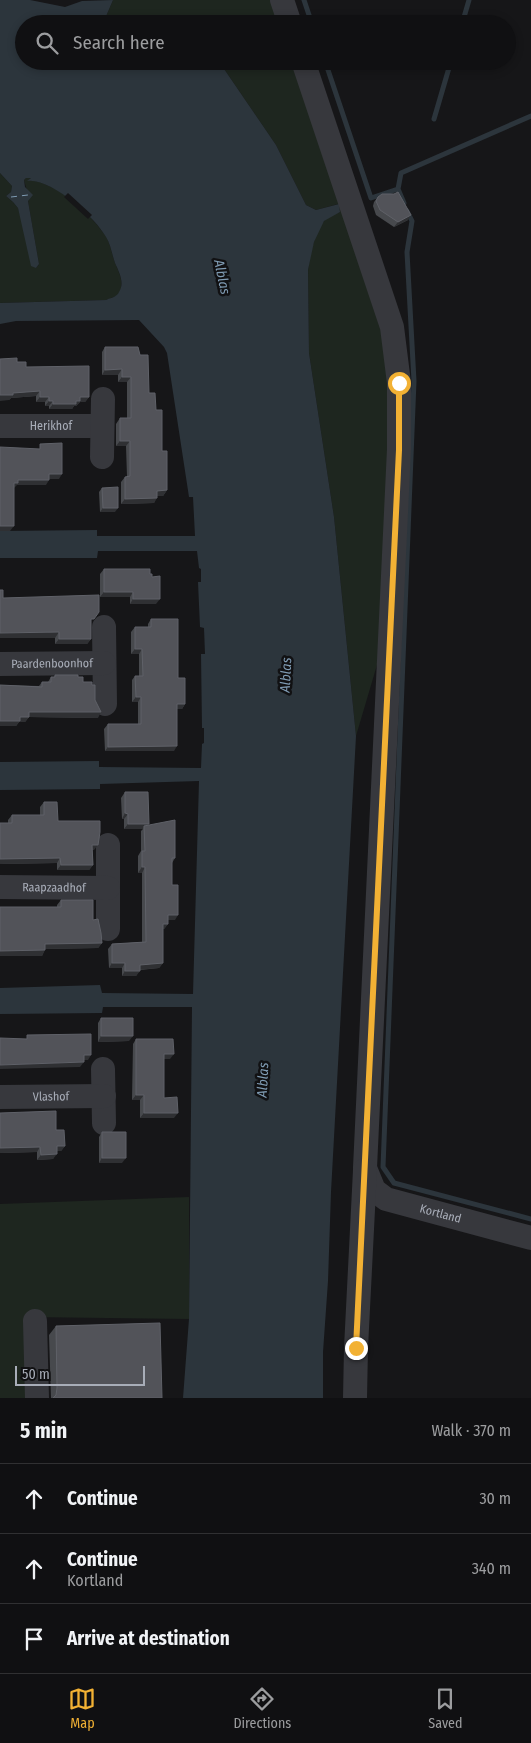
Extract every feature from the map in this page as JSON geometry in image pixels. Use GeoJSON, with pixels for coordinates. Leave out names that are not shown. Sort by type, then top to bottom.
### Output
{"type":"FeatureCollection","features":[{"type":"Feature","properties":{"kind":"street"},"geometry":{"type":"LineString","coordinates":[[282,0],[287,15]]}},
{"type":"Feature","properties":{"kind":"street","name":"Kortland"},"geometry":{"type":"LineString","coordinates":[[306,70],[392,327],[399,383],[399,450],[356,1348],[356,1398]]}},
{"type":"Feature","properties":{"kind":"street"},"geometry":{"type":"LineString","coordinates":[[102,399],[102,457]]}},
{"type":"Feature","properties":{"kind":"street","name":"Herikhof"},"geometry":{"type":"LineString","coordinates":[[0,426],[102,426]]}},
{"type":"Feature","properties":{"kind":"street","name":"Paardenboonhof"},"geometry":{"type":"LineString","coordinates":[[104,628],[105,704]]}},
{"type":"Feature","properties":{"kind":"street","name":"Paardenboonhof"},"geometry":{"type":"LineString","coordinates":[[0,664],[104,664]]}},
{"type":"Feature","properties":{"kind":"street"},"geometry":{"type":"LineString","coordinates":[[108,845],[108,929]]}},
{"type":"Feature","properties":{"kind":"street","name":"Raapzaadhof"},"geometry":{"type":"LineString","coordinates":[[0,887],[108,888]]}},
{"type":"Feature","properties":{"kind":"street"},"geometry":{"type":"LineString","coordinates":[[103,1069],[104,1123]]}},
{"type":"Feature","properties":{"kind":"street","name":"Vlashof"},"geometry":{"type":"LineString","coordinates":[[0,1098],[104,1096]]}},
{"type":"Feature","properties":{"kind":"street","name":"Kortland"},"geometry":{"type":"LineString","coordinates":[[365,1168],[374,1190],[386,1199],[531,1238]]}},
{"type":"Feature","properties":{"kind":"street"},"geometry":{"type":"LineString","coordinates":[[35,1320],[36,1398]]}},
{"type":"Feature","properties":{"kind":"shaded area"},"geometry":{"type":"Polygon","coordinates":[[[113,0],[278,0],[283,15],[107,15],[113,0]]]}},
{"type":"Feature","properties":{"kind":"shaded area"},"geometry":{"type":"Polygon","coordinates":[[[225,70],[300,70],[381,318],[391,369],[382,648],[356,736],[334,517],[309,353],[308,270],[312,251],[321,224],[328,217],[340,212],[338,204],[316,210],[306,205],[276,145],[225,70]]]}},
{"type":"Feature","properties":{"kind":"shaded area"},"geometry":{"type":"Polygon","coordinates":[[[0,173],[12,186],[11,192],[6,196],[18,208],[36,268],[39,264],[29,198],[24,180],[26,178],[40,182],[72,200],[98,226],[108,241],[121,278],[121,289],[118,294],[106,300],[0,303],[0,173]]]}},
{"type":"Feature","properties":{"kind":"shaded area"},"geometry":{"type":"Polygon","coordinates":[[[189,1197],[189,1319],[27,1317],[29,1398],[0,1398],[0,1204],[189,1197]]]}},
{"type":"Feature","properties":{"kind":"water","name":"Alblas"},"geometry":{"type":"Polygon","coordinates":[[[0,0],[30,0],[65,7],[82,1],[113,0],[107,15],[15,15],[15,70],[225,70],[276,145],[306,205],[316,210],[339,204],[340,212],[324,221],[314,242],[308,270],[309,353],[334,517],[356,736],[323,1352],[323,1398],[183,1398],[189,1319],[192,1007],[103,1007],[102,1013],[0,1014],[0,988],[100,985],[102,993],[193,994],[199,781],[100,784],[100,789],[0,790],[0,762],[99,761],[99,767],[201,768],[204,728],[202,728],[201,654],[205,654],[204,628],[200,627],[198,582],[201,582],[201,569],[199,568],[197,551],[98,551],[97,558],[0,558],[0,531],[97,530],[97,536],[195,536],[193,497],[189,497],[167,353],[164,347],[139,320],[16,321],[0,324],[0,303],[106,300],[118,294],[121,289],[121,281],[108,240],[93,220],[71,200],[48,185],[37,181],[27,181],[31,178],[26,178],[24,180],[25,187],[33,195],[28,201],[39,264],[36,268],[31,266],[18,208],[6,196],[11,192],[12,186],[0,173],[0,0]]]}},
{"type":"Feature","properties":{"kind":"pier"},"geometry":{"type":"Polygon","coordinates":[[[68,193],[92,215],[88,219],[64,197],[68,193]]]}},
{"type":"Feature","properties":{"kind":"building"},"geometry":{"type":"Polygon","coordinates":[[[398,192],[411,215],[398,222],[380,210],[376,201],[382,194],[398,192]]]}},
{"type":"Feature","properties":{"kind":"building"},"geometry":{"type":"Polygon","coordinates":[[[105,347],[138,347],[140,355],[148,355],[149,393],[155,393],[156,410],[162,410],[162,451],[167,451],[167,490],[157,491],[157,498],[125,499],[125,477],[130,476],[130,441],[120,441],[120,418],[131,418],[131,377],[122,377],[122,369],[105,370],[105,347]]]}},
{"type":"Feature","properties":{"kind":"building"},"geometry":{"type":"Polygon","coordinates":[[[17,358],[17,362],[26,362],[26,367],[89,366],[89,397],[80,397],[80,401],[76,401],[76,404],[53,404],[53,401],[49,401],[49,397],[40,397],[40,391],[0,395],[0,359],[17,358]]]}},
{"type":"Feature","properties":{"kind":"building"},"geometry":{"type":"Polygon","coordinates":[[[62,443],[62,474],[49,474],[49,480],[18,480],[18,483],[14,483],[14,526],[0,526],[0,447],[40,449],[40,444],[62,443]]]}},
{"type":"Feature","properties":{"kind":"building"},"geometry":{"type":"Polygon","coordinates":[[[118,487],[118,508],[103,508],[102,488],[118,487]]]}},
{"type":"Feature","properties":{"kind":"building"},"geometry":{"type":"Polygon","coordinates":[[[104,569],[150,569],[152,577],[160,576],[160,599],[133,599],[133,592],[104,592],[104,569]]]}},
{"type":"Feature","properties":{"kind":"building"},"geometry":{"type":"Polygon","coordinates":[[[0,590],[3,590],[3,598],[99,595],[99,612],[94,619],[91,619],[91,639],[59,639],[59,632],[0,633],[0,590]]]}},
{"type":"Feature","properties":{"kind":"building"},"geometry":{"type":"Polygon","coordinates":[[[151,619],[178,619],[178,678],[185,678],[185,704],[177,704],[177,746],[108,747],[108,724],[141,724],[141,697],[136,697],[135,676],[143,676],[142,649],[135,649],[135,627],[151,627],[151,619]]]}},
{"type":"Feature","properties":{"kind":"building"},"geometry":{"type":"Polygon","coordinates":[[[55,675],[78,675],[78,677],[83,677],[83,682],[92,682],[92,685],[95,685],[95,700],[101,712],[29,712],[29,717],[20,717],[20,721],[0,721],[0,685],[42,687],[42,682],[51,682],[51,677],[55,677],[55,675]]]}},
{"type":"Feature","properties":{"kind":"building"},"geometry":{"type":"Polygon","coordinates":[[[125,792],[148,792],[149,824],[128,824],[128,814],[125,813],[125,792]]]}},
{"type":"Feature","properties":{"kind":"building"},"geometry":{"type":"Polygon","coordinates":[[[44,802],[57,802],[58,821],[100,821],[98,845],[92,845],[93,865],[61,865],[60,858],[0,859],[0,823],[12,823],[12,815],[44,815],[44,802]]]}},
{"type":"Feature","properties":{"kind":"building"},"geometry":{"type":"Polygon","coordinates":[[[175,820],[175,858],[172,858],[172,885],[178,885],[178,915],[168,915],[168,924],[163,924],[163,963],[140,965],[140,971],[125,971],[125,963],[112,963],[112,944],[146,942],[145,867],[142,867],[142,851],[145,851],[144,826],[175,820]]]}},
{"type":"Feature","properties":{"kind":"building"},"geometry":{"type":"Polygon","coordinates":[[[61,900],[93,900],[93,920],[98,919],[102,943],[45,944],[45,950],[0,951],[0,907],[61,907],[61,900]]]}},
{"type":"Feature","properties":{"kind":"building"},"geometry":{"type":"Polygon","coordinates":[[[101,1018],[133,1018],[133,1036],[101,1036],[101,1018]]]}},
{"type":"Feature","properties":{"kind":"building"},"geometry":{"type":"Polygon","coordinates":[[[91,1034],[91,1055],[84,1055],[84,1062],[0,1065],[0,1038],[27,1039],[27,1035],[91,1034]]]}},
{"type":"Feature","properties":{"kind":"building"},"geometry":{"type":"Polygon","coordinates":[[[136,1039],[173,1039],[174,1054],[164,1054],[164,1098],[177,1097],[178,1113],[144,1113],[144,1095],[136,1095],[136,1039]]]}},
{"type":"Feature","properties":{"kind":"building"},"geometry":{"type":"Polygon","coordinates":[[[56,1111],[56,1130],[64,1130],[65,1146],[57,1146],[57,1154],[41,1155],[40,1147],[0,1148],[0,1113],[56,1111]]]}},
{"type":"Feature","properties":{"kind":"building"},"geometry":{"type":"Polygon","coordinates":[[[102,1132],[126,1132],[126,1158],[102,1158],[102,1132]]]}},
{"type":"Feature","properties":{"kind":"building"},"geometry":{"type":"Polygon","coordinates":[[[160,1323],[162,1398],[53,1398],[56,1395],[57,1388],[56,1326],[160,1323]]]}},
{"type":"Feature","properties":{"kind":"waterway"},"geometry":{"type":"LineString","coordinates":[[304,0],[309,15]]}},
{"type":"Feature","properties":{"kind":"waterway"},"geometry":{"type":"LineString","coordinates":[[465,15],[469,0]]}},
{"type":"Feature","properties":{"kind":"waterway"},"geometry":{"type":"LineString","coordinates":[[328,70],[371,198],[398,189]]}},
{"type":"Feature","properties":{"kind":"waterway"},"geometry":{"type":"LineString","coordinates":[[434,119],[448,70]]}},
{"type":"Feature","properties":{"kind":"waterway"},"geometry":{"type":"LineString","coordinates":[[404,203],[398,189],[401,173],[531,116]]}},
{"type":"Feature","properties":{"kind":"waterway"},"geometry":{"type":"LineString","coordinates":[[407,211],[412,221],[407,252],[414,381],[383,1167],[394,1183],[531,1219]]}},
{"type":"Feature","properties":{"kind":"ferry route"},"geometry":{"type":"LineString","coordinates":[[11,197],[28,195]]}},
{"type":"Feature","properties":{"kind":"route"},"geometry":{"type":"LineString","coordinates":[[356,1348],[399,450],[399,383]]}}]}
